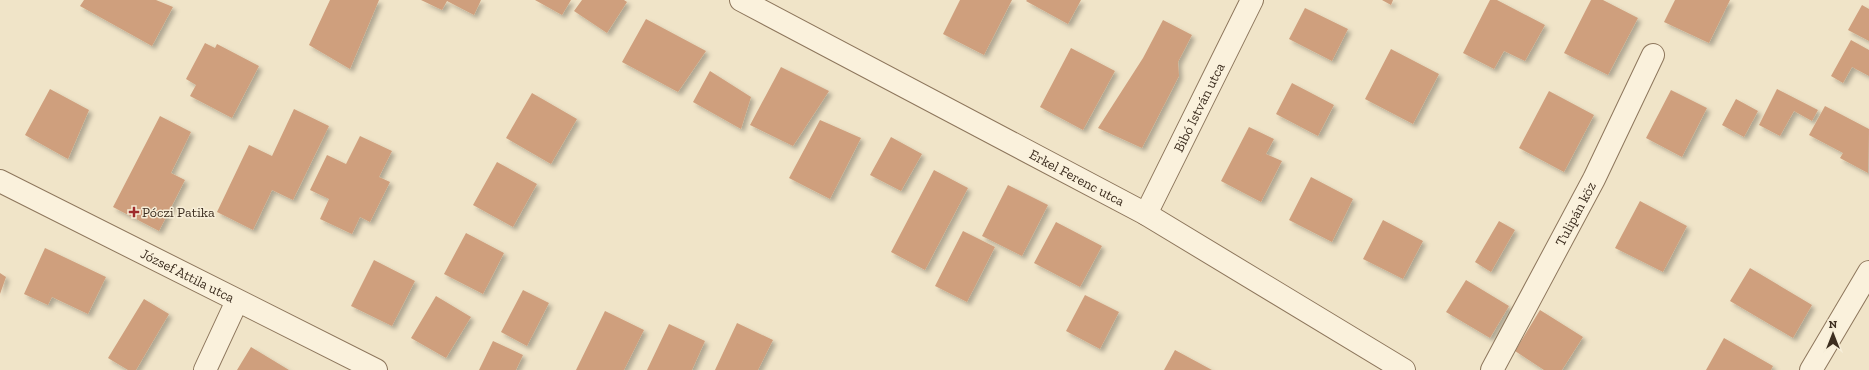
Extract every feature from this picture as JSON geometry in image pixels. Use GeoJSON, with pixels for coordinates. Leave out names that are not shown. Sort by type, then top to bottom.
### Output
{"type":"FeatureCollection","features":[{"type":"Feature","properties":{"kind":"street","name":"Erkel Ferenc utca"},"geometry":{"type":"LineString","coordinates":[[741,0],[1146,214],[1404,370]]}},
{"type":"Feature","properties":{"kind":"street","name":"Bibó István utca"},"geometry":{"type":"LineString","coordinates":[[1146,214],[1252,0]]}},
{"type":"Feature","properties":{"kind":"street","name":"Tulipán köz"},"geometry":{"type":"LineString","coordinates":[[1492,370],[1594,179],[1653,55]]}},
{"type":"Feature","properties":{"kind":"street","name":"József Attila utca"},"geometry":{"type":"LineString","coordinates":[[0,181],[376,370]]}},
{"type":"Feature","properties":{"kind":"street"},"geometry":{"type":"LineString","coordinates":[[1811,370],[1869,272]]}},
{"type":"Feature","properties":{"kind":"street"},"geometry":{"type":"LineString","coordinates":[[205,370],[237,301]]}},
{"type":"Feature","properties":{"kind":"building"},"geometry":{"type":"Polygon","coordinates":[[[84,0],[156,0],[173,7],[152,46],[80,6],[84,0]]]}},
{"type":"Feature","properties":{"kind":"building"},"geometry":{"type":"Polygon","coordinates":[[[330,0],[379,0],[350,69],[309,45],[330,0]]]}},
{"type":"Feature","properties":{"kind":"building"},"geometry":{"type":"Polygon","coordinates":[[[421,0],[481,0],[474,15],[447,1],[442,10],[421,0]]]}},
{"type":"Feature","properties":{"kind":"building"},"geometry":{"type":"Polygon","coordinates":[[[535,0],[571,0],[562,15],[535,0]]]}},
{"type":"Feature","properties":{"kind":"building"},"geometry":{"type":"Polygon","coordinates":[[[582,0],[624,0],[627,2],[607,33],[574,11],[582,0]]]}},
{"type":"Feature","properties":{"kind":"building"},"geometry":{"type":"Polygon","coordinates":[[[960,0],[1012,0],[984,55],[943,34],[960,0]]]}},
{"type":"Feature","properties":{"kind":"building"},"geometry":{"type":"Polygon","coordinates":[[[1081,0],[1068,24],[1026,1],[1081,0]]]}},
{"type":"Feature","properties":{"kind":"building"},"geometry":{"type":"Polygon","coordinates":[[[1382,0],[1393,0],[1391,5],[1382,0]]]}},
{"type":"Feature","properties":{"kind":"building"},"geometry":{"type":"Polygon","coordinates":[[[1490,0],[1497,0],[1545,25],[1525,61],[1504,51],[1494,69],[1463,53],[1490,0]]]}},
{"type":"Feature","properties":{"kind":"building"},"geometry":{"type":"Polygon","coordinates":[[[1591,0],[1603,0],[1638,18],[1608,75],[1564,53],[1591,0]]]}},
{"type":"Feature","properties":{"kind":"building"},"geometry":{"type":"Polygon","coordinates":[[[1675,0],[1730,0],[1709,43],[1664,22],[1675,0]]]}},
{"type":"Feature","properties":{"kind":"building"},"geometry":{"type":"Polygon","coordinates":[[[1862,5],[1869,9],[1869,41],[1848,30],[1862,5]]]}},
{"type":"Feature","properties":{"kind":"building"},"geometry":{"type":"Polygon","coordinates":[[[1305,8],[1348,29],[1332,61],[1289,39],[1305,8]]]}},
{"type":"Feature","properties":{"kind":"building"},"geometry":{"type":"Polygon","coordinates":[[[646,19],[706,51],[678,92],[622,62],[646,19]]]}},
{"type":"Feature","properties":{"kind":"building"},"geometry":{"type":"Polygon","coordinates":[[[1163,20],[1192,35],[1178,62],[1179,76],[1142,148],[1098,128],[1143,58],[1163,20]]]}},
{"type":"Feature","properties":{"kind":"building"},"geometry":{"type":"Polygon","coordinates":[[[1851,40],[1869,50],[1869,76],[1852,67],[1843,83],[1831,76],[1851,40]]]}},
{"type":"Feature","properties":{"kind":"building"},"geometry":{"type":"Polygon","coordinates":[[[205,43],[215,48],[217,44],[259,66],[232,118],[190,96],[196,85],[186,79],[205,43]]]}},
{"type":"Feature","properties":{"kind":"building"},"geometry":{"type":"Polygon","coordinates":[[[1071,48],[1115,71],[1083,130],[1040,107],[1071,48]]]}},
{"type":"Feature","properties":{"kind":"building"},"geometry":{"type":"Polygon","coordinates":[[[1391,49],[1439,74],[1413,124],[1365,99],[1391,49]]]}},
{"type":"Feature","properties":{"kind":"building"},"geometry":{"type":"Polygon","coordinates":[[[781,67],[829,91],[793,146],[750,125],[781,67]]]}},
{"type":"Feature","properties":{"kind":"building"},"geometry":{"type":"Polygon","coordinates":[[[710,71],[751,97],[741,129],[693,102],[710,71]]]}},
{"type":"Feature","properties":{"kind":"building"},"geometry":{"type":"Polygon","coordinates":[[[1292,83],[1334,105],[1318,136],[1276,114],[1292,83]]]}},
{"type":"Feature","properties":{"kind":"building"},"geometry":{"type":"Polygon","coordinates":[[[50,89],[89,110],[68,159],[25,135],[50,89]]]}},
{"type":"Feature","properties":{"kind":"building"},"geometry":{"type":"Polygon","coordinates":[[[1777,89],[1818,110],[1812,121],[1794,111],[1780,136],[1759,125],[1777,89]]]}},
{"type":"Feature","properties":{"kind":"building"},"geometry":{"type":"Polygon","coordinates":[[[1671,90],[1707,108],[1682,157],[1646,138],[1671,90]]]}},
{"type":"Feature","properties":{"kind":"building"},"geometry":{"type":"Polygon","coordinates":[[[1549,91],[1594,115],[1564,172],[1519,148],[1549,91]]]}},
{"type":"Feature","properties":{"kind":"building"},"geometry":{"type":"Polygon","coordinates":[[[532,93],[577,119],[551,164],[506,138],[532,93]]]}},
{"type":"Feature","properties":{"kind":"building"},"geometry":{"type":"Polygon","coordinates":[[[1736,99],[1758,111],[1744,137],[1722,125],[1736,99]]]}},
{"type":"Feature","properties":{"kind":"building"},"geometry":{"type":"Polygon","coordinates":[[[1825,106],[1869,129],[1868,173],[1840,158],[1843,153],[1809,135],[1825,106]]]}},
{"type":"Feature","properties":{"kind":"building"},"geometry":{"type":"Polygon","coordinates":[[[294,109],[329,126],[293,200],[272,190],[253,230],[217,212],[249,145],[272,156],[294,109]]]}},
{"type":"Feature","properties":{"kind":"building"},"geometry":{"type":"Polygon","coordinates":[[[160,116],[191,132],[171,173],[185,180],[159,231],[113,207],[160,116]]]}},
{"type":"Feature","properties":{"kind":"building"},"geometry":{"type":"Polygon","coordinates":[[[820,120],[861,138],[830,199],[789,178],[820,120]]]}},
{"type":"Feature","properties":{"kind":"building"},"geometry":{"type":"Polygon","coordinates":[[[1249,127],[1274,139],[1266,154],[1282,161],[1261,202],[1221,181],[1249,127]]]}},
{"type":"Feature","properties":{"kind":"building"},"geometry":{"type":"Polygon","coordinates":[[[360,136],[392,151],[379,177],[390,182],[370,222],[360,217],[352,234],[320,219],[329,199],[310,190],[327,155],[346,164],[360,136]]]}},
{"type":"Feature","properties":{"kind":"building"},"geometry":{"type":"Polygon","coordinates":[[[891,137],[922,154],[901,191],[870,175],[891,137]]]}},
{"type":"Feature","properties":{"kind":"building"},"geometry":{"type":"Polygon","coordinates":[[[497,162],[537,184],[513,227],[473,205],[497,162]]]}},
{"type":"Feature","properties":{"kind":"building"},"geometry":{"type":"Polygon","coordinates":[[[934,170],[968,188],[925,270],[891,252],[934,170]]]}},
{"type":"Feature","properties":{"kind":"building"},"geometry":{"type":"Polygon","coordinates":[[[1311,177],[1353,199],[1332,242],[1289,220],[1311,177]]]}},
{"type":"Feature","properties":{"kind":"building"},"geometry":{"type":"Polygon","coordinates":[[[1008,185],[1048,205],[1022,256],[982,236],[1008,185]]]}},
{"type":"Feature","properties":{"kind":"building"},"geometry":{"type":"Polygon","coordinates":[[[1640,201],[1687,226],[1663,272],[1615,248],[1640,201]]]}},
{"type":"Feature","properties":{"kind":"building"},"geometry":{"type":"Polygon","coordinates":[[[1383,220],[1423,241],[1403,279],[1363,259],[1383,220]]]}},
{"type":"Feature","properties":{"kind":"building"},"geometry":{"type":"Polygon","coordinates":[[[1499,221],[1515,230],[1491,272],[1475,262],[1499,221]]]}},
{"type":"Feature","properties":{"kind":"building"},"geometry":{"type":"Polygon","coordinates":[[[1056,222],[1102,246],[1080,287],[1034,263],[1056,222]]]}},
{"type":"Feature","properties":{"kind":"building"},"geometry":{"type":"Polygon","coordinates":[[[963,231],[995,247],[967,302],[935,286],[963,231]]]}},
{"type":"Feature","properties":{"kind":"building"},"geometry":{"type":"Polygon","coordinates":[[[466,233],[504,253],[483,294],[444,274],[466,233]]]}},
{"type":"Feature","properties":{"kind":"building"},"geometry":{"type":"Polygon","coordinates":[[[45,248],[106,277],[88,314],[52,297],[48,305],[24,294],[45,248]]]}},
{"type":"Feature","properties":{"kind":"building"},"geometry":{"type":"Polygon","coordinates":[[[374,260],[415,281],[392,326],[351,306],[374,260]]]}},
{"type":"Feature","properties":{"kind":"building"},"geometry":{"type":"Polygon","coordinates":[[[1750,268],[1812,305],[1793,338],[1730,301],[1750,268]]]}},
{"type":"Feature","properties":{"kind":"building"},"geometry":{"type":"Polygon","coordinates":[[[0,273],[6,277],[0,294],[0,273]]]}},
{"type":"Feature","properties":{"kind":"building"},"geometry":{"type":"Polygon","coordinates":[[[1466,280],[1509,306],[1490,338],[1446,312],[1466,280]]]}},
{"type":"Feature","properties":{"kind":"building"},"geometry":{"type":"Polygon","coordinates":[[[523,290],[549,303],[527,346],[501,332],[523,290]]]}},
{"type":"Feature","properties":{"kind":"building"},"geometry":{"type":"Polygon","coordinates":[[[1085,295],[1119,312],[1100,349],[1066,331],[1085,295]]]}},
{"type":"Feature","properties":{"kind":"building"},"geometry":{"type":"Polygon","coordinates":[[[436,296],[471,317],[446,358],[411,338],[436,296]]]}},
{"type":"Feature","properties":{"kind":"building"},"geometry":{"type":"Polygon","coordinates":[[[144,299],[169,314],[136,370],[128,370],[108,358],[144,299]]]}},
{"type":"Feature","properties":{"kind":"building"},"geometry":{"type":"Polygon","coordinates":[[[1540,310],[1583,337],[1562,370],[1544,370],[1515,351],[1540,310]]]}},
{"type":"Feature","properties":{"kind":"building"},"geometry":{"type":"Polygon","coordinates":[[[605,311],[644,330],[624,370],[576,370],[605,311]]]}},
{"type":"Feature","properties":{"kind":"building"},"geometry":{"type":"Polygon","coordinates":[[[737,323],[773,340],[758,370],[715,370],[737,323]]]}},
{"type":"Feature","properties":{"kind":"building"},"geometry":{"type":"Polygon","coordinates":[[[669,324],[705,341],[692,370],[647,370],[669,324]]]}},
{"type":"Feature","properties":{"kind":"building"},"geometry":{"type":"Polygon","coordinates":[[[1724,338],[1773,366],[1771,370],[1706,370],[1724,338]]]}},
{"type":"Feature","properties":{"kind":"building"},"geometry":{"type":"Polygon","coordinates":[[[493,341],[523,355],[516,370],[479,370],[493,341]]]}},
{"type":"Feature","properties":{"kind":"building"},"geometry":{"type":"Polygon","coordinates":[[[251,347],[289,370],[237,370],[251,347]]]}},
{"type":"Feature","properties":{"kind":"building"},"geometry":{"type":"Polygon","coordinates":[[[1175,350],[1212,370],[1164,370],[1175,350]]]}},
{"type":"Feature","properties":{"kind":"place","name":"Póczi Patika"},"geometry":{"type":"Point","coordinates":[134,212]}}]}
